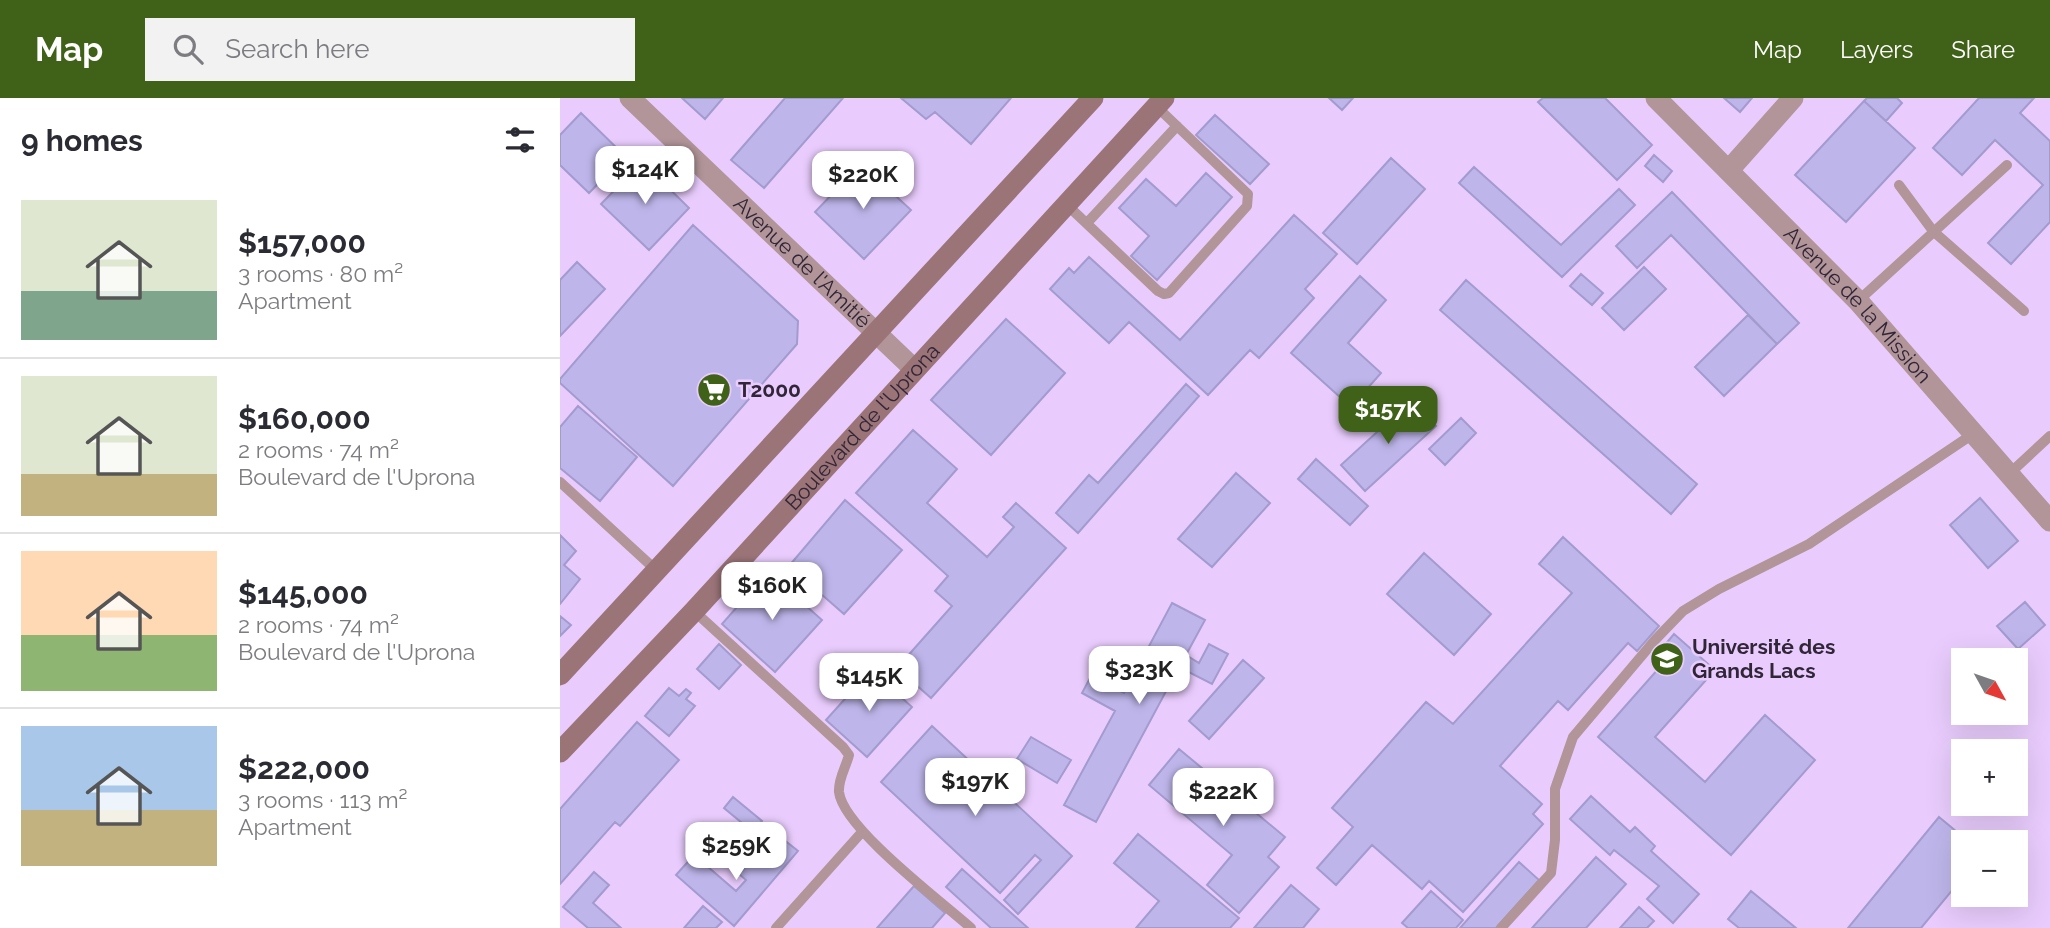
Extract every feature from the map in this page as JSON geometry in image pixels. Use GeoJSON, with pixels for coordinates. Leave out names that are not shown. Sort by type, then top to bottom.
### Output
{"type":"FeatureCollection","features":[{"type":"Feature","properties":{"kind":"street","name":"Avenue de l'Amitié"},"geometry":{"type":"LineString","coordinates":[[630,98],[914,369]]}},
{"type":"Feature","properties":{"kind":"street"},"geometry":{"type":"LineString","coordinates":[[560,676],[1093,98]]}},
{"type":"Feature","properties":{"kind":"street","name":"Avenue de la Mission"},"geometry":{"type":"LineString","coordinates":[[1656,98],[1858,301],[2050,521]]}},
{"type":"Feature","properties":{"kind":"street"},"geometry":{"type":"LineString","coordinates":[[1728,170],[1793,98]]}},
{"type":"Feature","properties":{"kind":"street","name":"Boulevard de l'Uprona"},"geometry":{"type":"LineString","coordinates":[[560,752],[694,611],[1160,102]]}},
{"type":"Feature","properties":{"kind":"lane"},"geometry":{"type":"LineString","coordinates":[[1066,204],[1158,290],[1164,294],[1169,293],[1250,199],[1248,194],[1177,126],[1160,102]]}},
{"type":"Feature","properties":{"kind":"lane"},"geometry":{"type":"LineString","coordinates":[[1087,223],[1177,126]]}},
{"type":"Feature","properties":{"kind":"lane"},"geometry":{"type":"LineString","coordinates":[[1858,301],[2007,165]]}},
{"type":"Feature","properties":{"kind":"lane"},"geometry":{"type":"LineString","coordinates":[[1899,185],[1933,231],[2024,311]]}},
{"type":"Feature","properties":{"kind":"lane"},"geometry":{"type":"LineString","coordinates":[[1501,928],[1551,873],[1555,840],[1555,789],[1573,737],[1655,640],[1683,611],[1719,589],[1809,544],[1973,434]]}},
{"type":"Feature","properties":{"kind":"lane"},"geometry":{"type":"LineString","coordinates":[[2009,474],[2050,436]]}},
{"type":"Feature","properties":{"kind":"lane"},"geometry":{"type":"LineString","coordinates":[[560,482],[657,571]]}},
{"type":"Feature","properties":{"kind":"lane"},"geometry":{"type":"LineString","coordinates":[[694,611],[848,752],[839,794],[862,832],[971,928]]}},
{"type":"Feature","properties":{"kind":"lane"},"geometry":{"type":"LineString","coordinates":[[776,928],[862,832]]}},
{"type":"Feature","properties":{"kind":"building"},"geometry":{"type":"Polygon","coordinates":[[[682,98],[723,98],[705,119],[682,98]]]}},
{"type":"Feature","properties":{"kind":"building"},"geometry":{"type":"Polygon","coordinates":[[[785,98],[843,98],[764,188],[731,160],[785,98]]]}},
{"type":"Feature","properties":{"kind":"building"},"geometry":{"type":"Polygon","coordinates":[[[901,98],[1011,98],[971,144],[935,112],[926,119],[901,98]]]}},
{"type":"Feature","properties":{"kind":"building"},"geometry":{"type":"Polygon","coordinates":[[[1329,98],[1353,98],[1342,110],[1329,98]]]}},
{"type":"Feature","properties":{"kind":"building"},"geometry":{"type":"Polygon","coordinates":[[[1543,98],[1605,98],[1652,145],[1617,180],[1538,102],[1543,98]]]}},
{"type":"Feature","properties":{"kind":"building"},"geometry":{"type":"Polygon","coordinates":[[[1724,98],[1752,98],[1740,112],[1724,98]]]}},
{"type":"Feature","properties":{"kind":"building"},"geometry":{"type":"Polygon","coordinates":[[[1867,98],[1897,98],[1902,103],[1886,121],[1864,101],[1867,98]]]}},
{"type":"Feature","properties":{"kind":"building"},"geometry":{"type":"Polygon","coordinates":[[[1979,98],[2034,98],[2020,113],[2050,141],[2050,222],[2011,264],[1988,243],[2043,185],[1995,140],[1962,175],[1933,148],[1979,98]]]}},
{"type":"Feature","properties":{"kind":"building"},"geometry":{"type":"Polygon","coordinates":[[[1864,101],[1915,148],[1846,222],[1795,175],[1864,101]]]}},
{"type":"Feature","properties":{"kind":"building"},"geometry":{"type":"Polygon","coordinates":[[[581,113],[625,156],[589,193],[560,165],[560,135],[581,113]]]}},
{"type":"Feature","properties":{"kind":"building"},"geometry":{"type":"Polygon","coordinates":[[[1215,115],[1269,164],[1250,184],[1196,135],[1215,115]]]}},
{"type":"Feature","properties":{"kind":"building"},"geometry":{"type":"Polygon","coordinates":[[[1654,155],[1672,171],[1663,182],[1645,166],[1654,155]]]}},
{"type":"Feature","properties":{"kind":"building"},"geometry":{"type":"Polygon","coordinates":[[[1391,158],[1425,189],[1357,264],[1323,233],[1391,158]]]}},
{"type":"Feature","properties":{"kind":"building"},"geometry":{"type":"Polygon","coordinates":[[[642,162],[689,208],[649,250],[601,204],[642,162]]]}},
{"type":"Feature","properties":{"kind":"building"},"geometry":{"type":"Polygon","coordinates":[[[861,164],[911,210],[864,259],[815,212],[861,164]]]}},
{"type":"Feature","properties":{"kind":"building"},"geometry":{"type":"Polygon","coordinates":[[[1474,167],[1561,245],[1619,189],[1635,205],[1562,277],[1459,183],[1474,167]]]}},
{"type":"Feature","properties":{"kind":"building"},"geometry":{"type":"Polygon","coordinates":[[[1206,173],[1232,197],[1157,280],[1131,256],[1149,236],[1119,208],[1146,179],[1176,206],[1206,173]]]}},
{"type":"Feature","properties":{"kind":"building"},"geometry":{"type":"Polygon","coordinates":[[[1672,192],[1799,323],[1777,344],[1671,235],[1637,268],[1616,246],[1672,192]]]}},
{"type":"Feature","properties":{"kind":"building"},"geometry":{"type":"Polygon","coordinates":[[[1294,215],[1337,254],[1305,289],[1314,298],[1259,358],[1250,350],[1208,395],[1129,322],[1109,343],[1050,289],[1069,268],[1074,273],[1089,257],[1180,340],[1294,215]]]}},
{"type":"Feature","properties":{"kind":"building"},"geometry":{"type":"Polygon","coordinates":[[[693,225],[798,321],[797,344],[673,486],[560,383],[560,379],[693,225]]]}},
{"type":"Feature","properties":{"kind":"building"},"geometry":{"type":"Polygon","coordinates":[[[577,262],[605,289],[560,336],[560,280],[577,262]]]}},
{"type":"Feature","properties":{"kind":"building"},"geometry":{"type":"Polygon","coordinates":[[[1644,267],[1666,289],[1624,330],[1602,308],[1644,267]]]}},
{"type":"Feature","properties":{"kind":"building"},"geometry":{"type":"Polygon","coordinates":[[[1581,274],[1603,293],[1592,305],[1570,286],[1581,274]]]}},
{"type":"Feature","properties":{"kind":"building"},"geometry":{"type":"Polygon","coordinates":[[[1360,276],[1386,300],[1348,343],[1381,373],[1351,407],[1291,353],[1360,276]]]}},
{"type":"Feature","properties":{"kind":"building"},"geometry":{"type":"Polygon","coordinates":[[[1466,280],[1697,484],[1671,514],[1440,310],[1466,280]]]}},
{"type":"Feature","properties":{"kind":"building"},"geometry":{"type":"Polygon","coordinates":[[[1748,315],[1777,344],[1724,396],[1695,367],[1748,315]]]}},
{"type":"Feature","properties":{"kind":"building"},"geometry":{"type":"Polygon","coordinates":[[[1006,319],[1065,373],[991,455],[931,400],[1006,319]]]}},
{"type":"Feature","properties":{"kind":"building"},"geometry":{"type":"Polygon","coordinates":[[[1186,384],[1199,396],[1078,533],[1056,513],[1089,475],[1098,483],[1186,384]]]}},
{"type":"Feature","properties":{"kind":"building"},"geometry":{"type":"Polygon","coordinates":[[[1412,400],[1436,426],[1365,491],[1341,465],[1412,400]]]}},
{"type":"Feature","properties":{"kind":"building"},"geometry":{"type":"Polygon","coordinates":[[[578,406],[637,457],[600,501],[560,468],[560,427],[578,406]]]}},
{"type":"Feature","properties":{"kind":"building"},"geometry":{"type":"Polygon","coordinates":[[[1461,418],[1476,433],[1445,465],[1429,449],[1461,418]]]}},
{"type":"Feature","properties":{"kind":"building"},"geometry":{"type":"Polygon","coordinates":[[[913,430],[957,469],[927,503],[987,557],[1014,527],[1003,517],[1016,503],[1066,548],[931,698],[897,668],[952,606],[935,591],[948,576],[856,493],[913,430]]]}},
{"type":"Feature","properties":{"kind":"building"},"geometry":{"type":"Polygon","coordinates":[[[1316,459],[1368,506],[1350,525],[1298,479],[1316,459]]]}},
{"type":"Feature","properties":{"kind":"building"},"geometry":{"type":"Polygon","coordinates":[[[1236,473],[1270,503],[1212,567],[1178,539],[1236,473]]]}},
{"type":"Feature","properties":{"kind":"building"},"geometry":{"type":"Polygon","coordinates":[[[1980,498],[2018,541],[1988,568],[1950,525],[1980,498]]]}},
{"type":"Feature","properties":{"kind":"building"},"geometry":{"type":"Polygon","coordinates":[[[845,500],[902,550],[844,614],[789,566],[845,500]]]}},
{"type":"Feature","properties":{"kind":"building"},"geometry":{"type":"Polygon","coordinates":[[[560,535],[576,551],[564,565],[580,579],[560,604],[560,535]]]}},
{"type":"Feature","properties":{"kind":"building"},"geometry":{"type":"Polygon","coordinates":[[[1563,537],[1659,626],[1637,651],[1628,643],[1568,710],[1558,701],[1500,766],[1542,804],[1533,814],[1543,824],[1463,912],[1429,881],[1422,889],[1372,845],[1336,885],[1317,868],[1353,827],[1332,808],[1426,702],[1453,724],[1572,593],[1539,564],[1563,537]]]}},
{"type":"Feature","properties":{"kind":"building"},"geometry":{"type":"Polygon","coordinates":[[[1424,553],[1491,614],[1454,655],[1387,594],[1424,553]]]}},
{"type":"Feature","properties":{"kind":"building"},"geometry":{"type":"Polygon","coordinates":[[[768,572],[822,620],[775,672],[722,624],[768,572]]]}},
{"type":"Feature","properties":{"kind":"building"},"geometry":{"type":"Polygon","coordinates":[[[2025,602],[2045,625],[2019,648],[1997,626],[2025,602]]]}},
{"type":"Feature","properties":{"kind":"building"},"geometry":{"type":"Polygon","coordinates":[[[1172,603],[1205,620],[1186,655],[1199,663],[1209,644],[1228,654],[1212,684],[1179,667],[1096,822],[1064,805],[1115,711],[1082,693],[1091,676],[1124,693],[1172,603]]]}},
{"type":"Feature","properties":{"kind":"building"},"geometry":{"type":"Polygon","coordinates":[[[560,616],[571,625],[560,636],[560,616]]]}},
{"type":"Feature","properties":{"kind":"building"},"geometry":{"type":"Polygon","coordinates":[[[1674,634],[1715,670],[1655,737],[1705,782],[1765,715],[1815,760],[1731,855],[1598,737],[1667,659],[1659,652],[1674,634]]]}},
{"type":"Feature","properties":{"kind":"building"},"geometry":{"type":"Polygon","coordinates":[[[719,644],[741,665],[719,689],[697,669],[719,644]]]}},
{"type":"Feature","properties":{"kind":"building"},"geometry":{"type":"Polygon","coordinates":[[[1243,660],[1264,678],[1209,739],[1189,721],[1243,660]]]}},
{"type":"Feature","properties":{"kind":"building"},"geometry":{"type":"Polygon","coordinates":[[[871,670],[912,707],[867,757],[826,720],[871,670]]]}},
{"type":"Feature","properties":{"kind":"building"},"geometry":{"type":"Polygon","coordinates":[[[669,688],[679,696],[686,689],[691,693],[686,699],[695,706],[669,736],[645,716],[669,688]]]}},
{"type":"Feature","properties":{"kind":"building"},"geometry":{"type":"Polygon","coordinates":[[[637,722],[679,760],[620,826],[615,822],[560,884],[560,809],[637,722]]]}},
{"type":"Feature","properties":{"kind":"building"},"geometry":{"type":"Polygon","coordinates":[[[932,726],[1072,856],[1018,914],[1004,900],[1041,860],[1035,855],[1000,893],[881,782],[932,726]]]}},
{"type":"Feature","properties":{"kind":"building"},"geometry":{"type":"Polygon","coordinates":[[[1031,737],[1071,760],[1057,783],[1017,759],[1031,737]]]}},
{"type":"Feature","properties":{"kind":"building"},"geometry":{"type":"Polygon","coordinates":[[[1179,749],[1285,837],[1268,857],[1279,867],[1239,913],[1207,885],[1232,855],[1149,785],[1179,749]]]}},
{"type":"Feature","properties":{"kind":"building"},"geometry":{"type":"Polygon","coordinates":[[[1591,796],[1630,832],[1635,827],[1655,846],[1651,851],[1699,894],[1673,923],[1647,899],[1659,886],[1614,850],[1610,855],[1570,819],[1591,796]]]}},
{"type":"Feature","properties":{"kind":"building"},"geometry":{"type":"Polygon","coordinates":[[[733,797],[762,821],[753,832],[724,808],[733,797]]]}},
{"type":"Feature","properties":{"kind":"building"},"geometry":{"type":"Polygon","coordinates":[[[1939,817],[1955,830],[1951,830],[1951,892],[1921,928],[1848,928],[1939,817]]]}},
{"type":"Feature","properties":{"kind":"building"},"geometry":{"type":"Polygon","coordinates":[[[1138,834],[1239,918],[1230,928],[1136,928],[1159,901],[1114,863],[1138,834]]]}},
{"type":"Feature","properties":{"kind":"building"},"geometry":{"type":"Polygon","coordinates":[[[783,839],[798,851],[734,926],[676,875],[694,855],[736,891],[746,880],[739,874],[757,853],[765,860],[783,839]]]}},
{"type":"Feature","properties":{"kind":"building"},"geometry":{"type":"Polygon","coordinates":[[[1596,857],[1626,884],[1586,928],[1532,928],[1596,857]]]}},
{"type":"Feature","properties":{"kind":"building"},"geometry":{"type":"Polygon","coordinates":[[[1519,862],[1539,880],[1496,928],[1460,928],[1519,862]]]}},
{"type":"Feature","properties":{"kind":"building"},"geometry":{"type":"Polygon","coordinates":[[[962,869],[1028,928],[991,928],[946,887],[962,869]]]}},
{"type":"Feature","properties":{"kind":"building"},"geometry":{"type":"Polygon","coordinates":[[[594,872],[609,885],[593,903],[621,928],[588,928],[563,907],[594,872]]]}},
{"type":"Feature","properties":{"kind":"building"},"geometry":{"type":"Polygon","coordinates":[[[1291,885],[1319,909],[1303,928],[1254,928],[1291,885]]]}},
{"type":"Feature","properties":{"kind":"building"},"geometry":{"type":"Polygon","coordinates":[[[914,886],[945,913],[932,928],[877,928],[914,886]]]}},
{"type":"Feature","properties":{"kind":"building"},"geometry":{"type":"Polygon","coordinates":[[[1431,891],[1463,920],[1456,928],[1408,928],[1402,923],[1431,891]]]}},
{"type":"Feature","properties":{"kind":"building"},"geometry":{"type":"Polygon","coordinates":[[[1751,891],[1796,928],[1739,928],[1728,919],[1751,891]]]}},
{"type":"Feature","properties":{"kind":"building"},"geometry":{"type":"Polygon","coordinates":[[[703,906],[722,922],[716,928],[684,928],[703,906]]]}},
{"type":"Feature","properties":{"kind":"building"},"geometry":{"type":"Polygon","coordinates":[[[1639,907],[1654,921],[1647,928],[1620,928],[1639,907]]]}},
{"type":"Feature","properties":{"kind":"place","name":"T2000"},"geometry":{"type":"Point","coordinates":[714,390]}},
{"type":"Feature","properties":{"kind":"place","name":"Université des Grands Lacs"},"geometry":{"type":"Point","coordinates":[1667,659]}}]}
